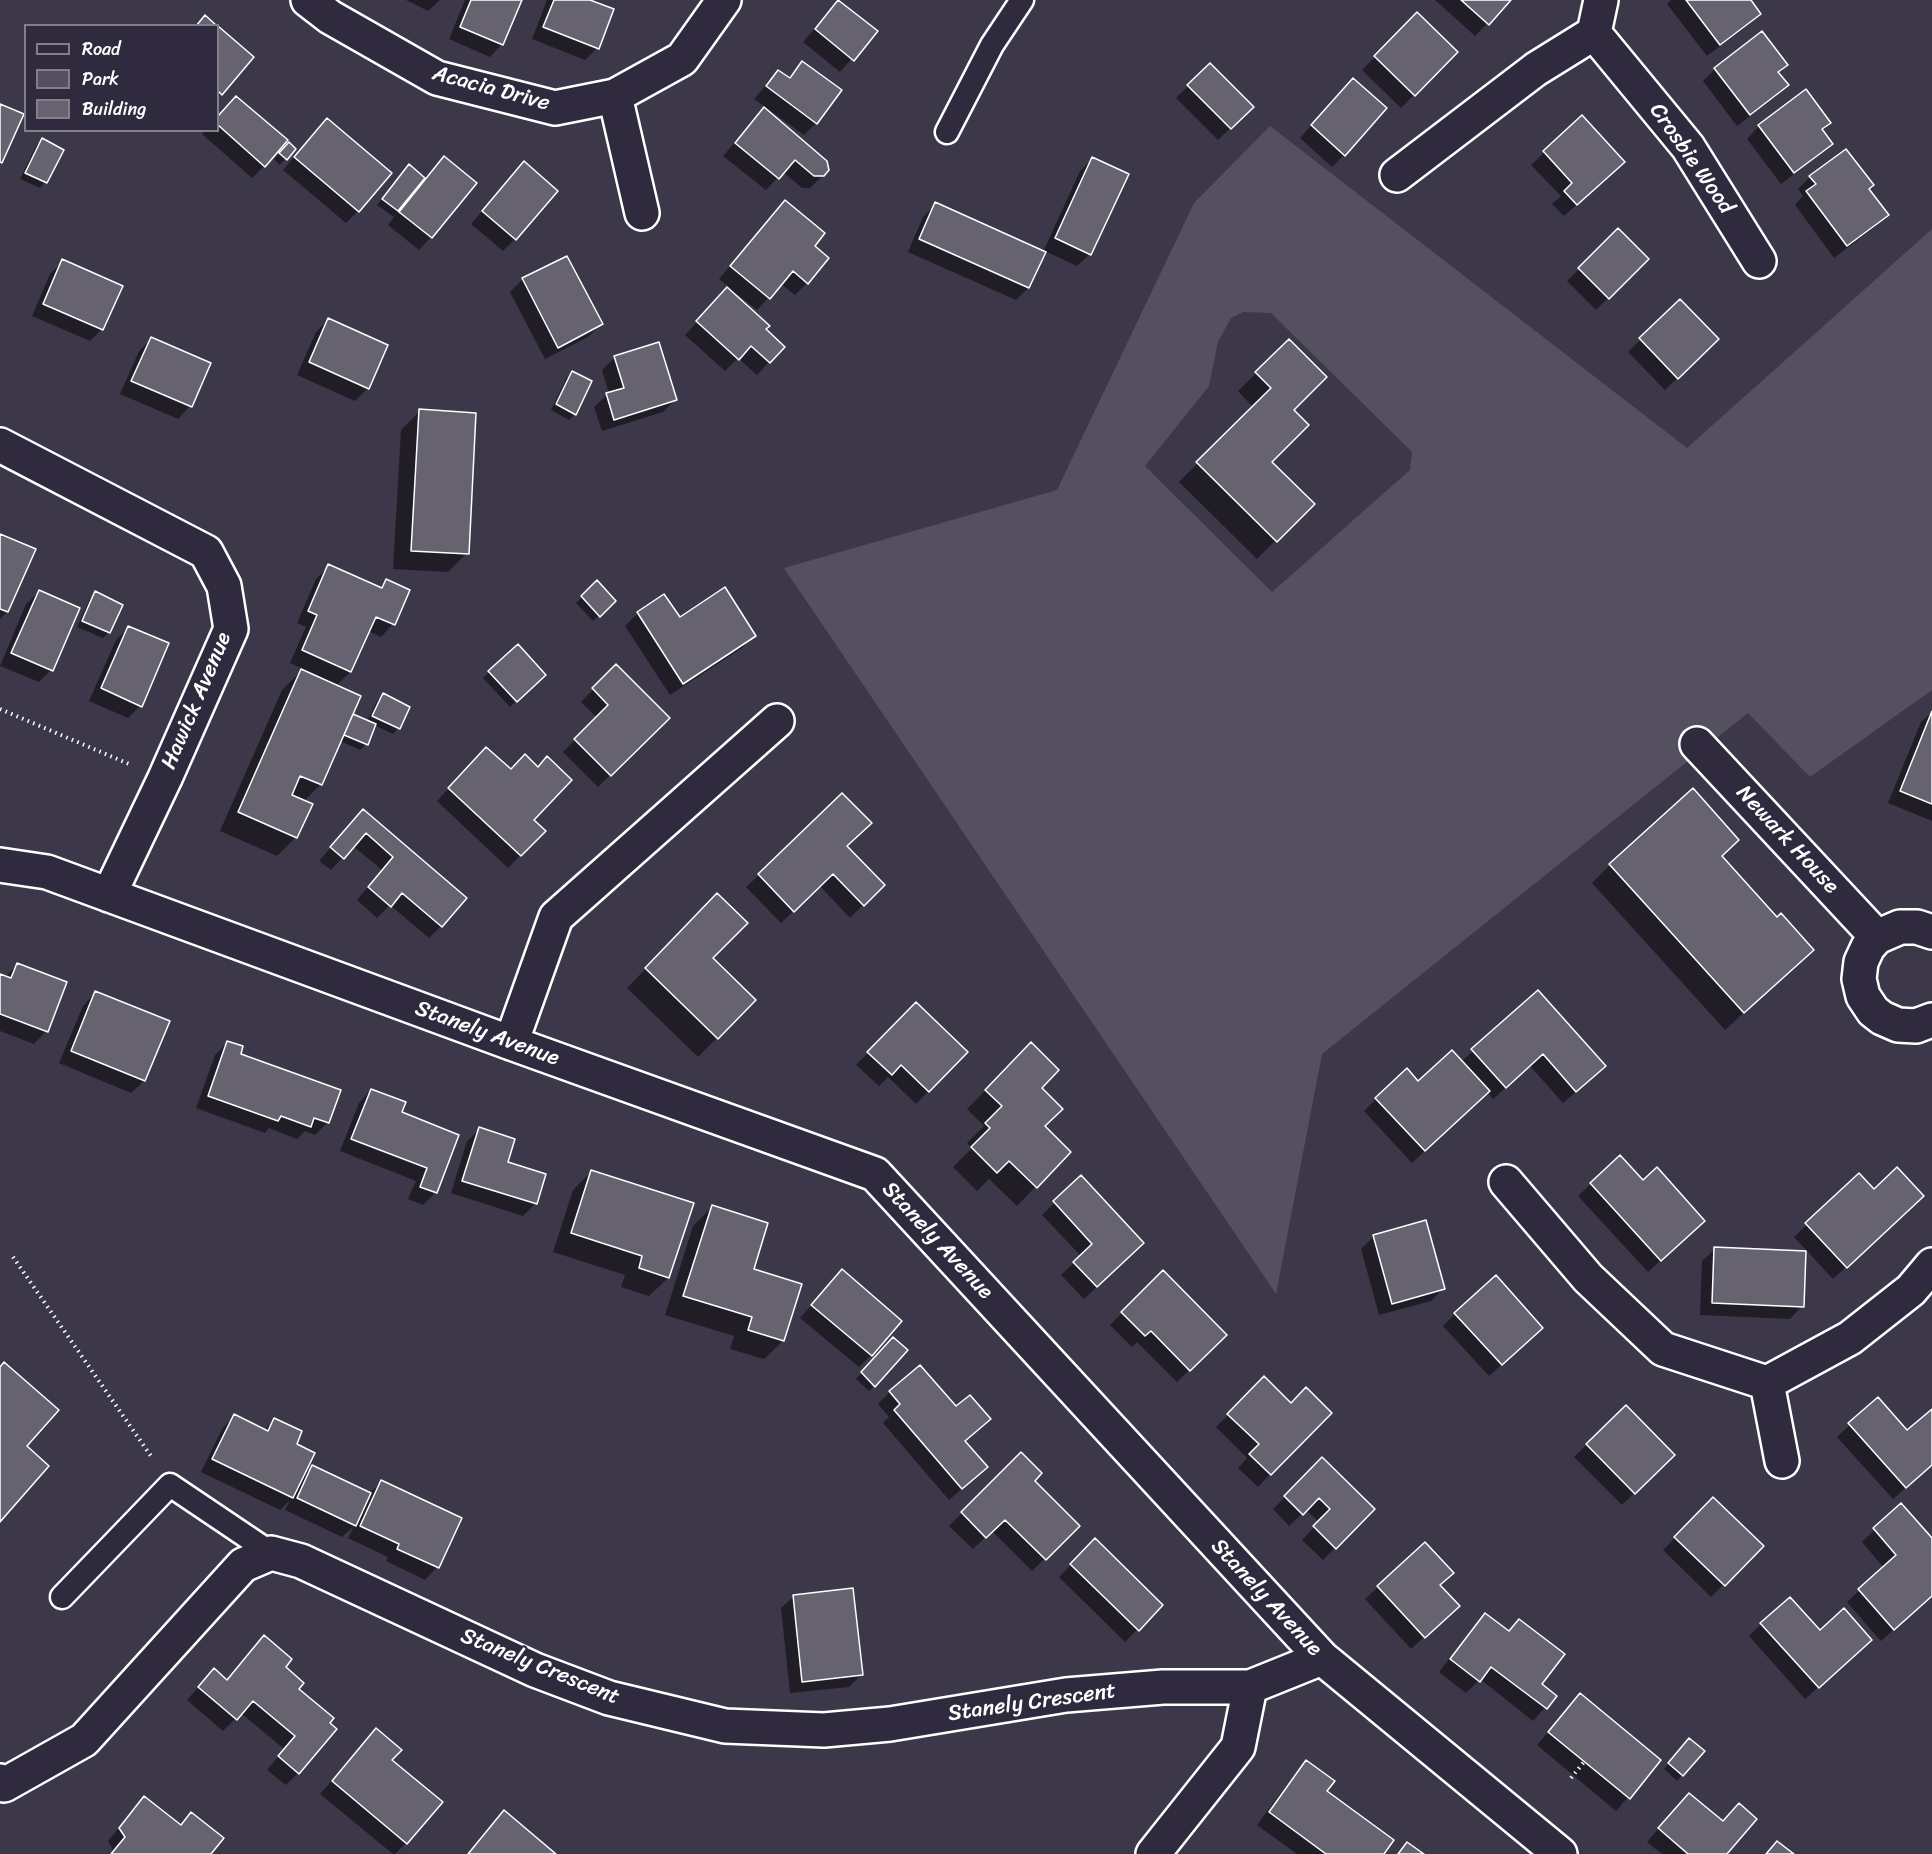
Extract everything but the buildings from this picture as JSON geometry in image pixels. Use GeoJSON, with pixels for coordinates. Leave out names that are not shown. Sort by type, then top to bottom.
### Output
{"type":"FeatureCollection","features":[{"type":"Feature","properties":{"kind":"street","name":"Acacia Drive"},"geometry":{"type":"LineString","coordinates":[[308,0],[330,18],[437,78],[555,108],[615,96],[682,59],[724,0]]}},
{"type":"Feature","properties":{"kind":"street"},"geometry":{"type":"LineString","coordinates":[[1397,175],[1536,69],[1594,33],[1601,0]]}},
{"type":"Feature","properties":{"kind":"street","name":"Crosbie Wood"},"geometry":{"type":"LineString","coordinates":[[1594,33],[1688,147],[1759,261]]}},
{"type":"Feature","properties":{"kind":"street"},"geometry":{"type":"LineString","coordinates":[[615,96],[642,213]]}},
{"type":"Feature","properties":{"kind":"street","name":"Hawick Avenue"},"geometry":{"type":"LineString","coordinates":[[0,445],[206,552],[224,586],[231,629],[165,778],[109,895]]}},
{"type":"Feature","properties":{"kind":"street"},"geometry":{"type":"LineString","coordinates":[[511,1043],[556,917],[777,722]]}},
{"type":"Feature","properties":{"kind":"street","name":"Newark House"},"geometry":{"type":"LineString","coordinates":[[1697,744],[1877,937]]}},
{"type":"Feature","properties":{"kind":"street","name":"Stanely Avenue"},"geometry":{"type":"LineString","coordinates":[[0,865],[47,872],[875,1174],[1322,1658],[1560,1854]]}},
{"type":"Feature","properties":{"kind":"street"},"geometry":{"type":"LineString","coordinates":[[1932,932],[1917,927],[1900,927],[1877,937],[1868,947],[1861,962],[1859,979],[1863,996],[1872,1011],[1882,1018],[1898,1025],[1916,1026],[1932,1020]]}},
{"type":"Feature","properties":{"kind":"street"},"geometry":{"type":"LineString","coordinates":[[1506,1182],[1588,1278],[1663,1349],[1767,1383],[1850,1338],[1911,1290],[1932,1265]]}},
{"type":"Feature","properties":{"kind":"street"},"geometry":{"type":"LineString","coordinates":[[1767,1383],[1782,1461]]}},
{"type":"Feature","properties":{"kind":"street"},"geometry":{"type":"LineString","coordinates":[[0,1781],[4,1785],[84,1740],[243,1565],[271,1553]]}},
{"type":"Feature","properties":{"kind":"street","name":"Stanely Crescent"},"geometry":{"type":"LineString","coordinates":[[271,1553],[301,1562],[535,1670],[609,1698],[725,1726],[824,1730],[890,1725],[1066,1695],[1163,1687],[1250,1687],[1322,1658]]}},
{"type":"Feature","properties":{"kind":"street"},"geometry":{"type":"LineString","coordinates":[[1153,1854],[1238,1747],[1250,1687]]}},
{"type":"Feature","properties":{"kind":"lane"},"geometry":{"type":"LineString","coordinates":[[947,132],[993,45],[1022,0]]}},
{"type":"Feature","properties":{"kind":"lane"},"geometry":{"type":"LineString","coordinates":[[62,1597],[170,1485],[271,1553]]}},
{"type":"Feature","properties":{"kind":"path"},"geometry":{"type":"LineString","coordinates":[[0,709],[165,778]]}},
{"type":"Feature","properties":{"kind":"path"},"geometry":{"type":"LineString","coordinates":[[13,1257],[170,1485]]}},
{"type":"Feature","properties":{"kind":"path"},"geometry":{"type":"LineString","coordinates":[[1571,1778],[1584,1762]]}},
{"type":"Feature","properties":{"kind":"green space"},"geometry":{"type":"Polygon","coordinates":[[[1270,126],[1687,448],[1932,229],[1932,690],[1810,777],[1748,713],[1322,1054],[1276,1294],[784,568],[1057,490],[1194,203],[1270,126]],[[1243,312],[1231,318],[1218,342],[1209,386],[1145,466],[1272,592],[1410,470],[1412,452],[1271,313],[1243,312]]]}}]}
